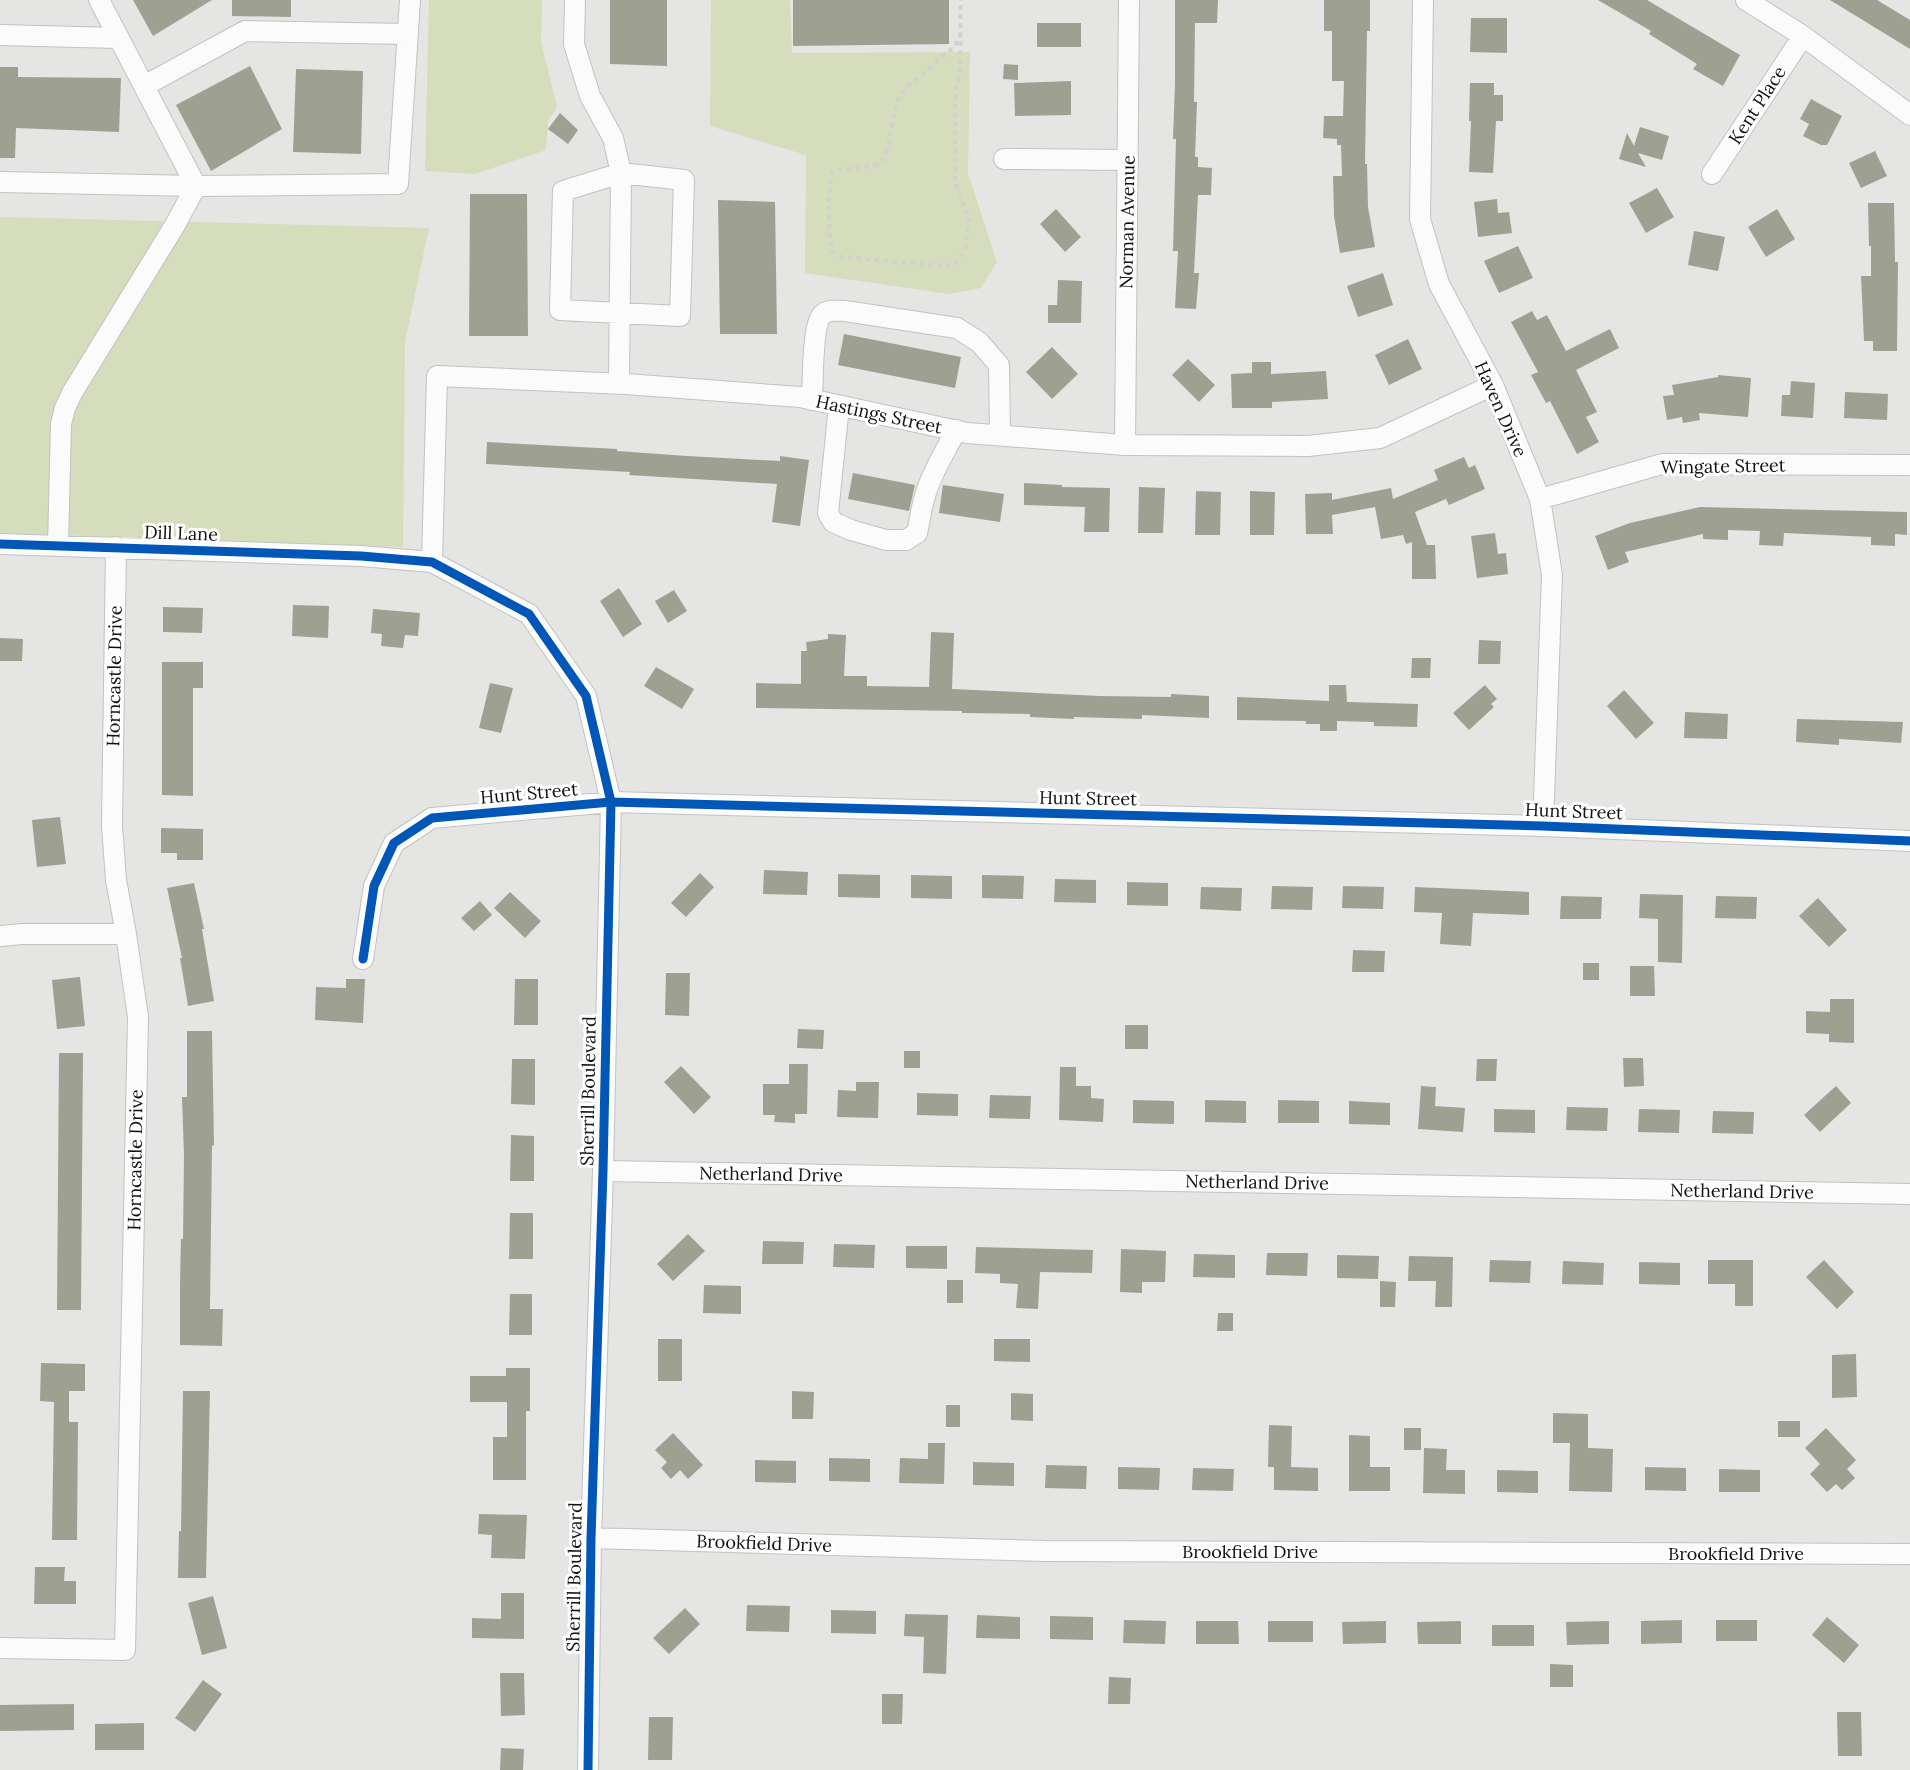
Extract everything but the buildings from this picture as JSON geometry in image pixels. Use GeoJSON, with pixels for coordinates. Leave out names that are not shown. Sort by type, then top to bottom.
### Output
{"type":"FeatureCollection","features":[{"type":"Feature","properties":{"kind":"street"},"geometry":{"type":"LineString","coordinates":[[99,0],[196,186]]}},
{"type":"Feature","properties":{"kind":"street"},"geometry":{"type":"LineString","coordinates":[[0,182],[196,186],[398,184],[410,0]]}},
{"type":"Feature","properties":{"kind":"street"},"geometry":{"type":"LineString","coordinates":[[575,0],[574,44],[591,96],[613,138],[621,173],[620,383]]}},
{"type":"Feature","properties":{"kind":"street","name":"Norman Avenue"},"geometry":{"type":"LineString","coordinates":[[1125,445],[1129,0]]}},
{"type":"Feature","properties":{"kind":"street","name":"Haven Drive"},"geometry":{"type":"LineString","coordinates":[[1423,0],[1420,219],[1439,284],[1493,385],[1540,499],[1552,575],[1543,826]]}},
{"type":"Feature","properties":{"kind":"street"},"geometry":{"type":"LineString","coordinates":[[1746,0],[1803,36],[1910,115]]}},
{"type":"Feature","properties":{"kind":"street"},"geometry":{"type":"LineString","coordinates":[[144,86],[245,31],[408,34]]}},
{"type":"Feature","properties":{"kind":"street"},"geometry":{"type":"LineString","coordinates":[[0,34],[118,38]]}},
{"type":"Feature","properties":{"kind":"street","name":"Kent Place"},"geometry":{"type":"LineString","coordinates":[[1712,174],[1803,36]]}},
{"type":"Feature","properties":{"kind":"street"},"geometry":{"type":"LineString","coordinates":[[1004,159],[1128,160]]}},
{"type":"Feature","properties":{"kind":"street"},"geometry":{"type":"LineString","coordinates":[[621,173],[684,180],[680,316],[560,310],[563,191],[621,173]]}},
{"type":"Feature","properties":{"kind":"street"},"geometry":{"type":"LineString","coordinates":[[58,546],[61,424],[65,408],[196,186]]}},
{"type":"Feature","properties":{"kind":"street"},"geometry":{"type":"LineString","coordinates":[[812,400],[814,345],[818,323],[821,316],[830,311],[845,310],[957,328],[979,342],[999,364],[1000,435]]}},
{"type":"Feature","properties":{"kind":"street","name":"Hastings Street"},"geometry":{"type":"LineString","coordinates":[[432,562],[437,376],[620,383],[800,397],[956,430],[1125,445],[1308,446],[1380,438],[1493,385]]}},
{"type":"Feature","properties":{"kind":"street"},"geometry":{"type":"LineString","coordinates":[[839,406],[828,513],[833,522],[886,540],[906,540],[916,533],[922,516],[924,497],[956,430]]}},
{"type":"Feature","properties":{"kind":"street","name":"Wingate Street"},"geometry":{"type":"LineString","coordinates":[[1540,499],[1662,464],[1910,465]]}},
{"type":"Feature","properties":{"kind":"street","name":"Dill Lane"},"geometry":{"type":"LineString","coordinates":[[0,544],[361,556]]}},
{"type":"Feature","properties":{"kind":"street","name":"Horncastle Drive"},"geometry":{"type":"LineString","coordinates":[[0,1648],[125,1650],[138,1017],[116,880],[112,826],[116,547]]}},
{"type":"Feature","properties":{"kind":"street","name":"Sherrill Boulevard"},"geometry":{"type":"LineString","coordinates":[[361,556],[432,562],[529,614],[586,696],[611,802],[603,1171],[591,1538],[588,1770]]}},
{"type":"Feature","properties":{"kind":"street","name":"Hunt Street"},"geometry":{"type":"LineString","coordinates":[[363,959],[374,886],[394,843],[432,818],[611,802],[1543,826],[1910,841]]}},
{"type":"Feature","properties":{"kind":"street"},"geometry":{"type":"LineString","coordinates":[[0,936],[126,934]]}},
{"type":"Feature","properties":{"kind":"street","name":"Netherland Drive"},"geometry":{"type":"LineString","coordinates":[[603,1171],[1910,1194]]}},
{"type":"Feature","properties":{"kind":"street","name":"Brookfield Drive"},"geometry":{"type":"LineString","coordinates":[[591,1538],[1045,1551],[1910,1554]]}},
{"type":"Feature","properties":{"kind":"path"},"geometry":{"type":"LineString","coordinates":[[961,0],[961,33],[960,72],[955,92],[955,182],[969,218],[965,251],[955,264],[945,266],[842,257],[832,252],[829,232],[831,173],[874,166],[882,159],[887,151],[897,101],[904,89],[955,46],[961,33]]}},
{"type":"Feature","properties":{"kind":"green space"},"geometry":{"type":"Polygon","coordinates":[[[429,0],[542,0],[541,42],[557,107],[548,121],[546,150],[475,174],[425,171],[429,0]]]}},
{"type":"Feature","properties":{"kind":"green space"},"geometry":{"type":"Polygon","coordinates":[[[711,0],[790,0],[792,53],[970,52],[968,173],[997,262],[981,288],[949,294],[805,273],[806,155],[710,126],[711,0]]]}},
{"type":"Feature","properties":{"kind":"green space"},"geometry":{"type":"Polygon","coordinates":[[[0,217],[429,228],[405,342],[403,547],[0,533],[0,217]]]}},
{"type":"Feature","properties":{"kind":"cycle path"},"geometry":{"type":"LineString","coordinates":[[0,544],[361,556],[432,562],[529,614],[586,696],[611,802],[603,1171],[591,1538],[588,1770]]}},
{"type":"Feature","properties":{"kind":"cycle path"},"geometry":{"type":"LineString","coordinates":[[363,959],[374,886],[394,843],[432,818],[611,802],[1543,826],[1910,841]]}}]}
